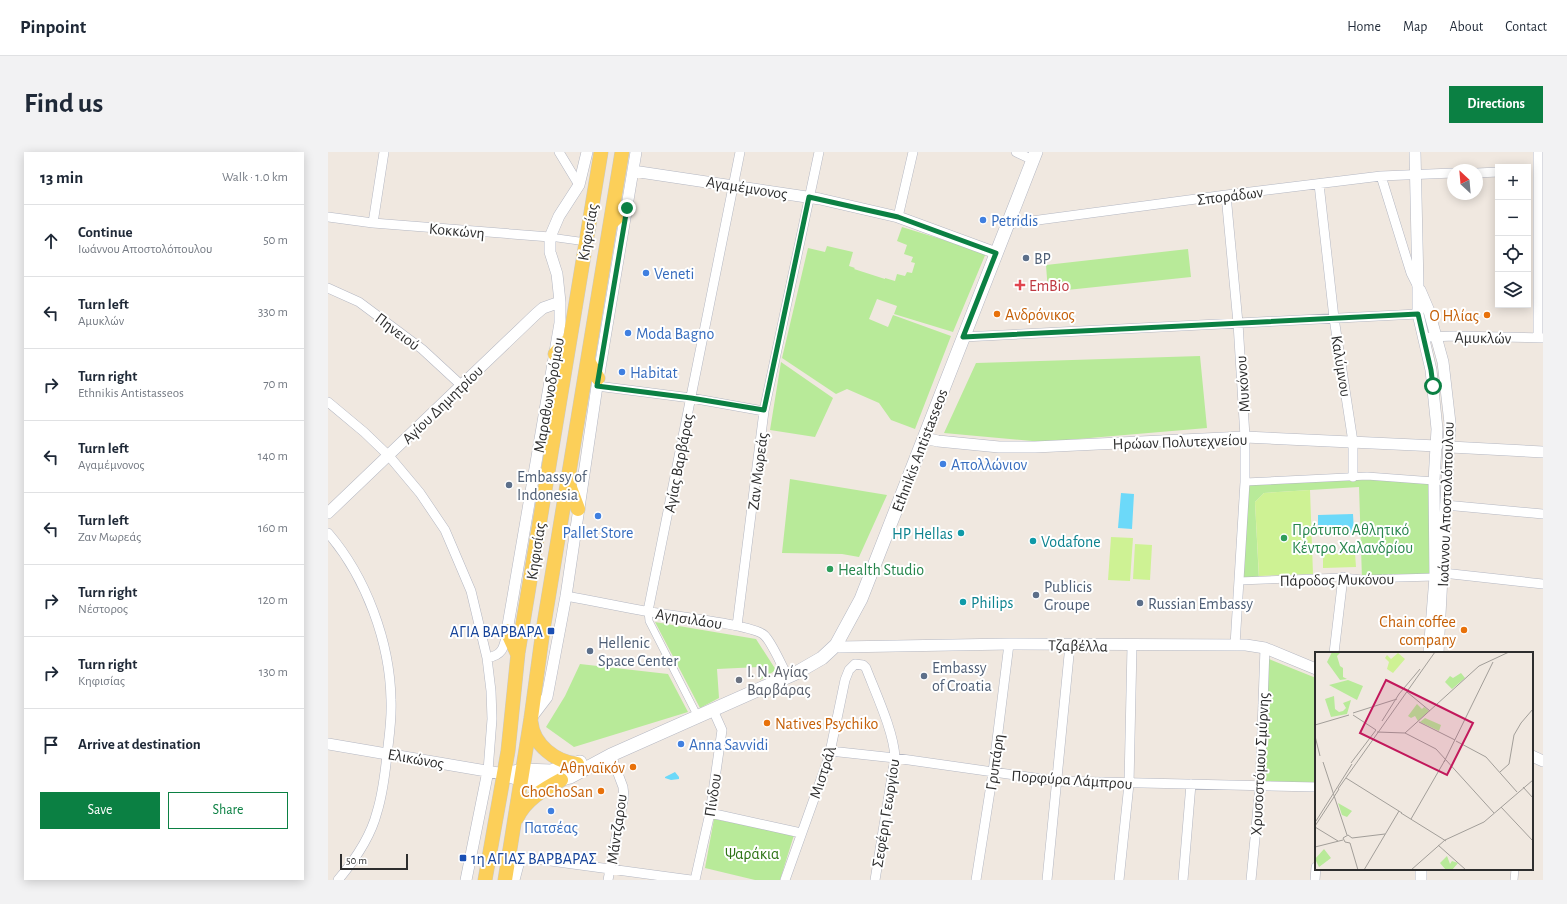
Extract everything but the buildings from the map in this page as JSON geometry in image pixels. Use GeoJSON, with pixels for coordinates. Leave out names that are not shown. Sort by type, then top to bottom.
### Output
{"type":"FeatureCollection","features":[{"type":"Feature","properties":{"kind":"main road","name":"Κηφισίας"},"geometry":{"type":"LineString","coordinates":[[485,880],[508,751],[518,653],[601,152]]}},
{"type":"Feature","properties":{"kind":"main road","name":"Κηφισίας"},"geometry":{"type":"LineString","coordinates":[[505,880],[531,718],[543,630],[622,152]]}},
{"type":"Feature","properties":{"kind":"main road","name":"Ethnikis Antistasseos"},"geometry":{"type":"LineString","coordinates":[[522,776],[541,783],[561,780],[580,773],[611,755],[788,677],[822,658],[836,645],[861,599],[1034,156]]}},
{"type":"Feature","properties":{"kind":"main road"},"geometry":{"type":"LineString","coordinates":[[611,223],[627,208]]}},
{"type":"Feature","properties":{"kind":"main road"},"geometry":{"type":"LineString","coordinates":[[555,354],[569,340]]}},
{"type":"Feature","properties":{"kind":"main road"},"geometry":{"type":"LineString","coordinates":[[588,361],[598,382]]}},
{"type":"Feature","properties":{"kind":"main road"},"geometry":{"type":"LineString","coordinates":[[568,483],[578,509]]}},
{"type":"Feature","properties":{"kind":"main road"},"geometry":{"type":"LineString","coordinates":[[507,631],[518,653]]}},
{"type":"Feature","properties":{"kind":"main road"},"geometry":{"type":"LineString","coordinates":[[531,718],[535,736],[547,750],[562,761],[578,764]]}},
{"type":"Feature","properties":{"kind":"main road","name":"Ethnikis Antistasseos"},"geometry":{"type":"LineString","coordinates":[[522,776],[578,764],[598,756],[611,755]]}},
{"type":"Feature","properties":{"kind":"main road"},"geometry":{"type":"LineString","coordinates":[[504,774],[522,776]]}},
{"type":"Feature","properties":{"kind":"main road"},"geometry":{"type":"LineString","coordinates":[[515,822],[523,807],[528,802],[542,791],[561,780]]}},
{"type":"Feature","properties":{"kind":"street"},"geometry":{"type":"LineString","coordinates":[[373,223],[384,152]]}},
{"type":"Feature","properties":{"kind":"street"},"geometry":{"type":"LineString","coordinates":[[559,152],[579,185]]}},
{"type":"Feature","properties":{"kind":"street","name":"Μαραθωνοδρόμου"},"geometry":{"type":"LineString","coordinates":[[487,658],[493,657],[501,652],[507,631],[560,323],[560,302],[557,274],[550,252],[550,237],[559,216],[579,185],[587,152]]}},
{"type":"Feature","properties":{"kind":"street","name":"Κηφισίας"},"geometry":{"type":"LineString","coordinates":[[531,718],[547,697],[566,596],[598,382],[636,152]]}},
{"type":"Feature","properties":{"kind":"street","name":"Αγίας Βαρβάρας"},"geometry":{"type":"LineString","coordinates":[[698,717],[649,621],[648,612],[740,152]]}},
{"type":"Feature","properties":{"kind":"street","name":"Ζαν Μωρεάς"},"geometry":{"type":"LineString","coordinates":[[737,626],[764,410],[819,152]]}},
{"type":"Feature","properties":{"kind":"street"},"geometry":{"type":"LineString","coordinates":[[898,217],[913,152]]}},
{"type":"Feature","properties":{"kind":"street"},"geometry":{"type":"LineString","coordinates":[[1016,152],[1034,156]]}},
{"type":"Feature","properties":{"kind":"street","name":"Ιωάννου Αποστολόπουλου"},"geometry":{"type":"LineString","coordinates":[[1415,152],[1418,314],[1431,370],[1437,429],[1434,481],[1439,575],[1438,652]]}},
{"type":"Feature","properties":{"kind":"street"},"geometry":{"type":"LineString","coordinates":[[1538,152],[1536,171],[1541,338]]}},
{"type":"Feature","properties":{"kind":"street","name":"Αγαμέμνονος"},"geometry":{"type":"LineString","coordinates":[[633,171],[809,197],[898,217],[996,253]]}},
{"type":"Feature","properties":{"kind":"street"},"geometry":{"type":"LineString","coordinates":[[1483,173],[1495,172]]}},
{"type":"Feature","properties":{"kind":"street","name":"Σποράδων"},"geometry":{"type":"LineString","coordinates":[[1008,224],[1381,176],[1447,174]]}},
{"type":"Feature","properties":{"kind":"street"},"geometry":{"type":"LineString","coordinates":[[1381,176],[1412,273],[1418,286]]}},
{"type":"Feature","properties":{"kind":"street","name":"Καλύμνου"},"geometry":{"type":"LineString","coordinates":[[1319,184],[1334,318],[1353,442],[1353,477]]}},
{"type":"Feature","properties":{"kind":"street","name":"Μυκόνου"},"geometry":{"type":"LineString","coordinates":[[1226,195],[1238,323],[1245,437],[1245,482],[1235,645]]}},
{"type":"Feature","properties":{"kind":"street","name":"Κοκκώνη"},"geometry":{"type":"LineString","coordinates":[[328,217],[373,223],[550,237],[586,242]]}},
{"type":"Feature","properties":{"kind":"street","name":"Ιωάννου Αποστολόπουλου"},"geometry":{"type":"LineString","coordinates":[[1418,286],[1429,311],[1437,337],[1446,380],[1450,423],[1450,447],[1439,575],[1429,652]]}},
{"type":"Feature","properties":{"kind":"street","name":"Πηνειού"},"geometry":{"type":"LineString","coordinates":[[328,288],[359,302],[422,349],[461,385]]}},
{"type":"Feature","properties":{"kind":"street","name":"Αγίου Δημητρίου"},"geometry":{"type":"LineString","coordinates":[[328,513],[536,314],[543,308],[560,302]]}},
{"type":"Feature","properties":{"kind":"street"},"geometry":{"type":"LineString","coordinates":[[963,337],[1418,314]]}},
{"type":"Feature","properties":{"kind":"street","name":"Αμυκλών"},"geometry":{"type":"LineString","coordinates":[[1423,338],[1541,338]]}},
{"type":"Feature","properties":{"kind":"street"},"geometry":{"type":"LineString","coordinates":[[598,382],[764,410]]}},
{"type":"Feature","properties":{"kind":"street"},"geometry":{"type":"LineString","coordinates":[[328,402],[364,432],[389,456],[420,493],[445,530],[471,591],[487,658],[491,691],[492,719],[488,770],[466,880]]}},
{"type":"Feature","properties":{"kind":"street","name":"Ηρώων Πολυτεχνείου"},"geometry":{"type":"LineString","coordinates":[[924,438],[938,441],[999,447],[1035,447],[1245,437],[1437,446]]}},
{"type":"Feature","properties":{"kind":"street"},"geometry":{"type":"LineString","coordinates":[[1450,447],[1543,452]]}},
{"type":"Feature","properties":{"kind":"street"},"geometry":{"type":"LineString","coordinates":[[1245,482],[1353,477],[1434,481]]}},
{"type":"Feature","properties":{"kind":"street"},"geometry":{"type":"LineString","coordinates":[[1445,505],[1543,514]]}},
{"type":"Feature","properties":{"kind":"street"},"geometry":{"type":"LineString","coordinates":[[328,532],[349,562],[362,585],[372,609],[382,638],[392,699],[383,788],[377,814],[366,838],[348,868],[338,880]]}},
{"type":"Feature","properties":{"kind":"street"},"geometry":{"type":"LineString","coordinates":[[1439,575],[1543,584]]}},
{"type":"Feature","properties":{"kind":"street","name":"Πάροδος Μυκόνου"},"geometry":{"type":"LineString","coordinates":[[1238,581],[1343,577],[1362,579],[1439,575]]}},
{"type":"Feature","properties":{"kind":"street"},"geometry":{"type":"LineString","coordinates":[[1334,652],[1343,577]]}},
{"type":"Feature","properties":{"kind":"street","name":"Αγησιλάου"},"geometry":{"type":"LineString","coordinates":[[566,596],[754,630],[765,635],[788,677]]}},
{"type":"Feature","properties":{"kind":"street","name":"Τζαβέλλα"},"geometry":{"type":"LineString","coordinates":[[836,645],[840,647],[1009,644],[1132,646],[1235,645],[1265,648],[1315,669]]}},
{"type":"Feature","properties":{"kind":"street","name":"Γρυπάρη"},"geometry":{"type":"LineString","coordinates":[[976,880],[993,772],[1009,644]]}},
{"type":"Feature","properties":{"kind":"street"},"geometry":{"type":"LineString","coordinates":[[1047,880],[1058,781],[1070,645]]}},
{"type":"Feature","properties":{"kind":"street"},"geometry":{"type":"LineString","coordinates":[[1119,880],[1129,784],[1132,646]]}},
{"type":"Feature","properties":{"kind":"street","name":"Χρυσοστόμου Σμύρνης"},"geometry":{"type":"LineString","coordinates":[[1251,880],[1260,786],[1265,648]]}},
{"type":"Feature","properties":{"kind":"street","name":"Μιστράλ"},"geometry":{"type":"LineString","coordinates":[[785,880],[830,751],[848,670],[855,664]]}},
{"type":"Feature","properties":{"kind":"street","name":"Σεφέρη Γεωργίου"},"geometry":{"type":"LineString","coordinates":[[855,664],[863,665],[866,668],[891,734],[894,748],[894,758],[875,880]]}},
{"type":"Feature","properties":{"kind":"street","name":"Πίνδου"},"geometry":{"type":"LineString","coordinates":[[695,880],[710,813],[722,730],[713,710]]}},
{"type":"Feature","properties":{"kind":"street","name":"Ελικώνος"},"geometry":{"type":"LineString","coordinates":[[328,744],[488,770],[504,774]]}},
{"type":"Feature","properties":{"kind":"street","name":"Πορφύρα Λάμπρου"},"geometry":{"type":"LineString","coordinates":[[830,751],[894,758],[1058,781],[1129,784],[1315,787]]}},
{"type":"Feature","properties":{"kind":"street","name":"Μάντζαρου"},"geometry":{"type":"LineString","coordinates":[[608,880],[624,796],[623,788],[611,755]]}},
{"type":"Feature","properties":{"kind":"street"},"geometry":{"type":"LineString","coordinates":[[1533,756],[1543,761]]}},
{"type":"Feature","properties":{"kind":"street"},"geometry":{"type":"LineString","coordinates":[[1183,880],[1192,784]]}},
{"type":"Feature","properties":{"kind":"street"},"geometry":{"type":"LineString","coordinates":[[710,813],[801,833]]}},
{"type":"Feature","properties":{"kind":"street"},"geometry":{"type":"LineString","coordinates":[[515,880],[521,857],[691,880]]}},
{"type":"Feature","properties":{"kind":"street"},"geometry":{"type":"LineString","coordinates":[[1314,880],[1315,870]]}},
{"type":"Feature","properties":{"kind":"street"},"geometry":{"type":"LineString","coordinates":[[1420,880],[1421,870]]}},
{"type":"Feature","properties":{"kind":"street"},"geometry":{"type":"LineString","coordinates":[[1514,880],[1515,870]]}},
{"type":"Feature","properties":{"kind":"green space"},"geometry":{"type":"Polygon","coordinates":[[[902,227],[986,253],[953,332],[894,314],[897,306],[877,299],[869,319],[888,327],[893,315],[951,336],[915,429],[891,420],[879,403],[847,389],[836,394],[782,358],[808,248],[825,252],[827,246],[853,252],[849,266],[855,268],[854,269],[895,281],[897,274],[905,276],[907,272],[912,273],[915,263],[911,262],[913,257],[904,254],[907,245],[897,241],[902,227]]]}},
{"type":"Feature","properties":{"kind":"green space"},"geometry":{"type":"Polygon","coordinates":[[[1188,249],[1191,277],[1048,292],[1046,265],[1188,249]]]}},
{"type":"Feature","properties":{"kind":"green space"},"geometry":{"type":"Polygon","coordinates":[[[1200,356],[1207,428],[1043,442],[944,433],[976,363],[1200,356]]]}},
{"type":"Feature","properties":{"kind":"green space"},"geometry":{"type":"Polygon","coordinates":[[[781,362],[833,398],[815,437],[770,430],[781,362]]]}},
{"type":"Feature","properties":{"kind":"green space"},"geometry":{"type":"Polygon","coordinates":[[[1353,477],[1434,481],[1435,577],[1362,579],[1359,487],[1264,493],[1255,502],[1259,580],[1239,581],[1245,482],[1353,477]]]}},
{"type":"Feature","properties":{"kind":"green space"},"geometry":{"type":"Polygon","coordinates":[[[790,479],[887,495],[859,557],[842,554],[782,553],[790,479]]]}},
{"type":"Feature","properties":{"kind":"green space","name":"Πρότυπο Αθλητικό Κέντρο Χαλανδρίου"},"geometry":{"type":"Polygon","coordinates":[[[1310,490],[1313,574],[1259,576],[1255,502],[1264,493],[1310,490]]]}},
{"type":"Feature","properties":{"kind":"green space"},"geometry":{"type":"Polygon","coordinates":[[[1111,537],[1133,538],[1130,581],[1108,580],[1111,537]]]}},
{"type":"Feature","properties":{"kind":"green space"},"geometry":{"type":"Polygon","coordinates":[[[1135,544],[1152,545],[1150,580],[1133,579],[1135,544]]]}},
{"type":"Feature","properties":{"kind":"green space"},"geometry":{"type":"Polygon","coordinates":[[[1355,553],[1356,567],[1323,568],[1323,554],[1355,553]]]}},
{"type":"Feature","properties":{"kind":"green space"},"geometry":{"type":"Polygon","coordinates":[[[655,622],[756,639],[776,670],[760,680],[759,667],[717,669],[719,698],[700,708],[655,622]]]}},
{"type":"Feature","properties":{"kind":"green space"},"geometry":{"type":"Polygon","coordinates":[[[1269,659],[1315,678],[1315,785],[1263,783],[1269,659]]]}},
{"type":"Feature","properties":{"kind":"green space"},"geometry":{"type":"Polygon","coordinates":[[[580,664],[668,674],[688,712],[574,747],[546,727],[565,696],[580,664]]]}},
{"type":"Feature","properties":{"kind":"green space","name":"Ψαράκια"},"geometry":{"type":"Polygon","coordinates":[[[714,819],[794,835],[780,880],[755,880],[705,868],[714,819]]]}},
{"type":"Feature","properties":{"kind":"water"},"geometry":{"type":"Polygon","coordinates":[[[1121,493],[1134,494],[1132,529],[1118,528],[1121,493]]]}},
{"type":"Feature","properties":{"kind":"water"},"geometry":{"type":"Polygon","coordinates":[[[1353,514],[1354,533],[1318,534],[1318,515],[1353,514]]]}},
{"type":"Feature","properties":{"kind":"water"},"geometry":{"type":"Polygon","coordinates":[[[675,772],[679,779],[671,780],[665,778],[665,777],[675,772]]]}},
{"type":"Feature","properties":{"kind":"place","name":"Petridis"},"geometry":{"type":"Point","coordinates":[983,220]}},
{"type":"Feature","properties":{"kind":"place","name":"BP"},"geometry":{"type":"Point","coordinates":[1026,258]}},
{"type":"Feature","properties":{"kind":"place","name":"Veneti"},"geometry":{"type":"Point","coordinates":[646,273]}},
{"type":"Feature","properties":{"kind":"place","name":"EmBio"},"geometry":{"type":"Point","coordinates":[1020,285]}},
{"type":"Feature","properties":{"kind":"place","name":"Ανδρόνικος"},"geometry":{"type":"Point","coordinates":[997,314]}},
{"type":"Feature","properties":{"kind":"place","name":"Ο Ηλίας"},"geometry":{"type":"Point","coordinates":[1487,315]}},
{"type":"Feature","properties":{"kind":"place","name":"Moda Bagno"},"geometry":{"type":"Point","coordinates":[628,333]}},
{"type":"Feature","properties":{"kind":"place","name":"Habitat"},"geometry":{"type":"Point","coordinates":[622,372]}},
{"type":"Feature","properties":{"kind":"place","name":"Απολλώνιον"},"geometry":{"type":"Point","coordinates":[943,464]}},
{"type":"Feature","properties":{"kind":"place","name":"Embassy of Indonesia"},"geometry":{"type":"Point","coordinates":[509,485]}},
{"type":"Feature","properties":{"kind":"place","name":"Pallet Store"},"geometry":{"type":"Point","coordinates":[598,516]}},
{"type":"Feature","properties":{"kind":"place","name":"HP Hellas"},"geometry":{"type":"Point","coordinates":[961,533]}},
{"type":"Feature","properties":{"kind":"place","name":"Πρότυπο Αθλητικό Κέντρο Χαλανδρίου"},"geometry":{"type":"Point","coordinates":[1284,538]}},
{"type":"Feature","properties":{"kind":"place","name":"Vodafone"},"geometry":{"type":"Point","coordinates":[1033,541]}},
{"type":"Feature","properties":{"kind":"place","name":"Health Studio"},"geometry":{"type":"Point","coordinates":[830,569]}},
{"type":"Feature","properties":{"kind":"place","name":"Publicis Groupe"},"geometry":{"type":"Point","coordinates":[1036,595]}},
{"type":"Feature","properties":{"kind":"place","name":"Philips"},"geometry":{"type":"Point","coordinates":[963,602]}},
{"type":"Feature","properties":{"kind":"place","name":"Russian Embassy"},"geometry":{"type":"Point","coordinates":[1140,603]}},
{"type":"Feature","properties":{"kind":"place","name":"Chain coffee company"},"geometry":{"type":"Point","coordinates":[1464,630]}},
{"type":"Feature","properties":{"kind":"place","name":"ΑΓΙΑ ΒΑΡΒΑΡΑ"},"geometry":{"type":"Point","coordinates":[551,631]}},
{"type":"Feature","properties":{"kind":"place","name":"Hellenic Space Center"},"geometry":{"type":"Point","coordinates":[590,651]}},
{"type":"Feature","properties":{"kind":"place","name":"Embassy of Croatia"},"geometry":{"type":"Point","coordinates":[924,676]}},
{"type":"Feature","properties":{"kind":"place","name":"Ι. Ν. Αγίας Βαρβάρας"},"geometry":{"type":"Point","coordinates":[739,680]}},
{"type":"Feature","properties":{"kind":"place","name":"Natives Psychiko"},"geometry":{"type":"Point","coordinates":[767,723]}},
{"type":"Feature","properties":{"kind":"place","name":"Anna Savvidi"},"geometry":{"type":"Point","coordinates":[681,744]}},
{"type":"Feature","properties":{"kind":"place","name":"Αθηναϊκόν"},"geometry":{"type":"Point","coordinates":[633,767]}},
{"type":"Feature","properties":{"kind":"place","name":"ChoChoSan"},"geometry":{"type":"Point","coordinates":[601,791]}},
{"type":"Feature","properties":{"kind":"place","name":"Πατσέας"},"geometry":{"type":"Point","coordinates":[551,811]}},
{"type":"Feature","properties":{"kind":"place","name":"1η ΑΓΙΑΣ ΒΑΡΒΑΡΑΣ"},"geometry":{"type":"Point","coordinates":[463,858]}},
{"type":"Feature","properties":{"kind":"route"},"geometry":{"type":"LineString","coordinates":[[627,208],[597,386],[691,398],[764,410],[809,197],[898,217],[996,253],[963,337],[1418,314],[1431,370],[1433,386]]}}]}
